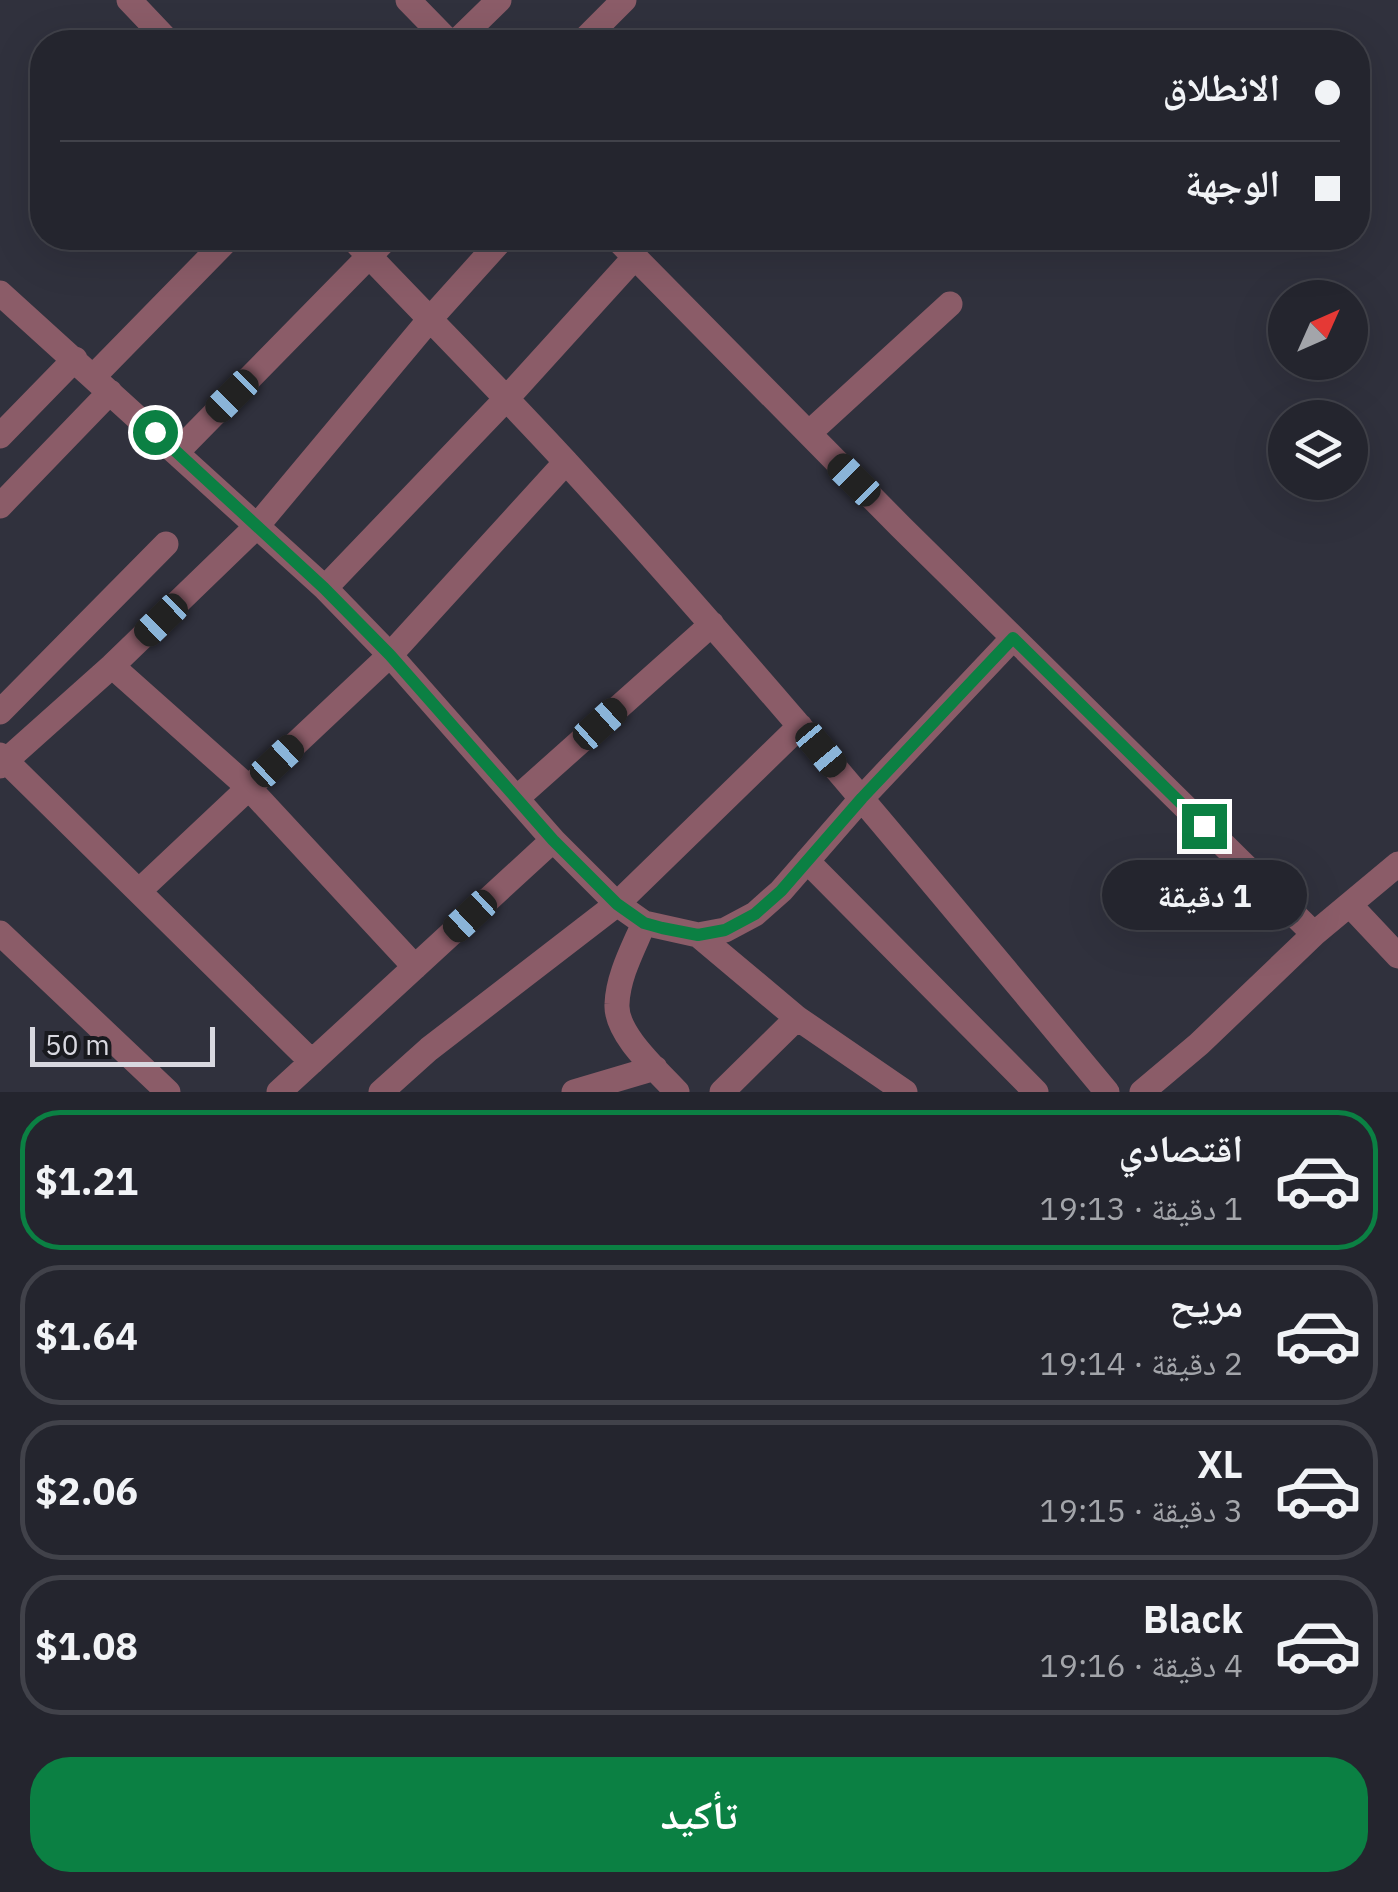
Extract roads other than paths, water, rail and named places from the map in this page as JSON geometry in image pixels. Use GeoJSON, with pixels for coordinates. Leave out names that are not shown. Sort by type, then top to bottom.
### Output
{"type":"FeatureCollection","features":[{"type":"Feature","properties":{"kind":"street"},"geometry":{"type":"LineString","coordinates":[[130,0],[158,30]]}},
{"type":"Feature","properties":{"kind":"street"},"geometry":{"type":"LineString","coordinates":[[408,0],[434,30]]}},
{"type":"Feature","properties":{"kind":"street"},"geometry":{"type":"LineString","coordinates":[[455,30],[499,0]]}},
{"type":"Feature","properties":{"kind":"street"},"geometry":{"type":"LineString","coordinates":[[592,30],[616,3]]}},
{"type":"Feature","properties":{"kind":"street"},"geometry":{"type":"LineString","coordinates":[[0,506],[93,376],[216,250]]}},
{"type":"Feature","properties":{"kind":"street"},"geometry":{"type":"LineString","coordinates":[[177,452],[364,250]]}},
{"type":"Feature","properties":{"kind":"street"},"geometry":{"type":"LineString","coordinates":[[375,250],[430,318],[712,624],[1107,1092]]}},
{"type":"Feature","properties":{"kind":"street"},"geometry":{"type":"LineString","coordinates":[[312,1062],[2,760],[112,666],[258,526],[430,318],[492,250]]}},
{"type":"Feature","properties":{"kind":"street"},"geometry":{"type":"LineString","coordinates":[[629,250],[1013,638],[1314,934]]}},
{"type":"Feature","properties":{"kind":"street"},"geometry":{"type":"LineString","coordinates":[[324,588],[636,257]]}},
{"type":"Feature","properties":{"kind":"street"},"geometry":{"type":"LineString","coordinates":[[0,293],[324,588],[390,655],[553,840],[617,904],[644,923],[698,935],[725,930],[755,914],[781,891],[862,798],[1013,638]]}},
{"type":"Feature","properties":{"kind":"street"},"geometry":{"type":"LineString","coordinates":[[808,433],[950,304]]}},
{"type":"Feature","properties":{"kind":"street"},"geometry":{"type":"LineString","coordinates":[[0,436],[93,376]]}},
{"type":"Feature","properties":{"kind":"street"},"geometry":{"type":"LineString","coordinates":[[139,891],[390,655],[566,462]]}},
{"type":"Feature","properties":{"kind":"street"},"geometry":{"type":"LineString","coordinates":[[0,712],[166,544]]}},
{"type":"Feature","properties":{"kind":"street"},"geometry":{"type":"LineString","coordinates":[[516,798],[712,624]]}},
{"type":"Feature","properties":{"kind":"street"},"geometry":{"type":"LineString","coordinates":[[112,666],[249,788],[414,968]]}},
{"type":"Feature","properties":{"kind":"street"},"geometry":{"type":"LineString","coordinates":[[381,1092],[430,1049],[617,904],[800,726]]}},
{"type":"Feature","properties":{"kind":"street"},"geometry":{"type":"LineString","coordinates":[[279,1092],[553,840]]}},
{"type":"Feature","properties":{"kind":"street"},"geometry":{"type":"LineString","coordinates":[[807,861],[1036,1092]]}},
{"type":"Feature","properties":{"kind":"street"},"geometry":{"type":"LineString","coordinates":[[1142,1092],[1199,1044],[1314,934],[1398,864]]}},
{"type":"Feature","properties":{"kind":"street"},"geometry":{"type":"LineString","coordinates":[[1350,905],[1398,956]]}},
{"type":"Feature","properties":{"kind":"street"},"geometry":{"type":"LineString","coordinates":[[644,923],[623,972],[616,1008],[628,1037],[677,1092]]}},
{"type":"Feature","properties":{"kind":"street"},"geometry":{"type":"LineString","coordinates":[[0,932],[168,1092]]}},
{"type":"Feature","properties":{"kind":"street"},"geometry":{"type":"LineString","coordinates":[[698,935],[796,1018],[905,1092]]}},
{"type":"Feature","properties":{"kind":"street"},"geometry":{"type":"LineString","coordinates":[[722,1092],[796,1018]]}},
{"type":"Feature","properties":{"kind":"street"},"geometry":{"type":"LineString","coordinates":[[574,1092],[655,1068]]}}]}
